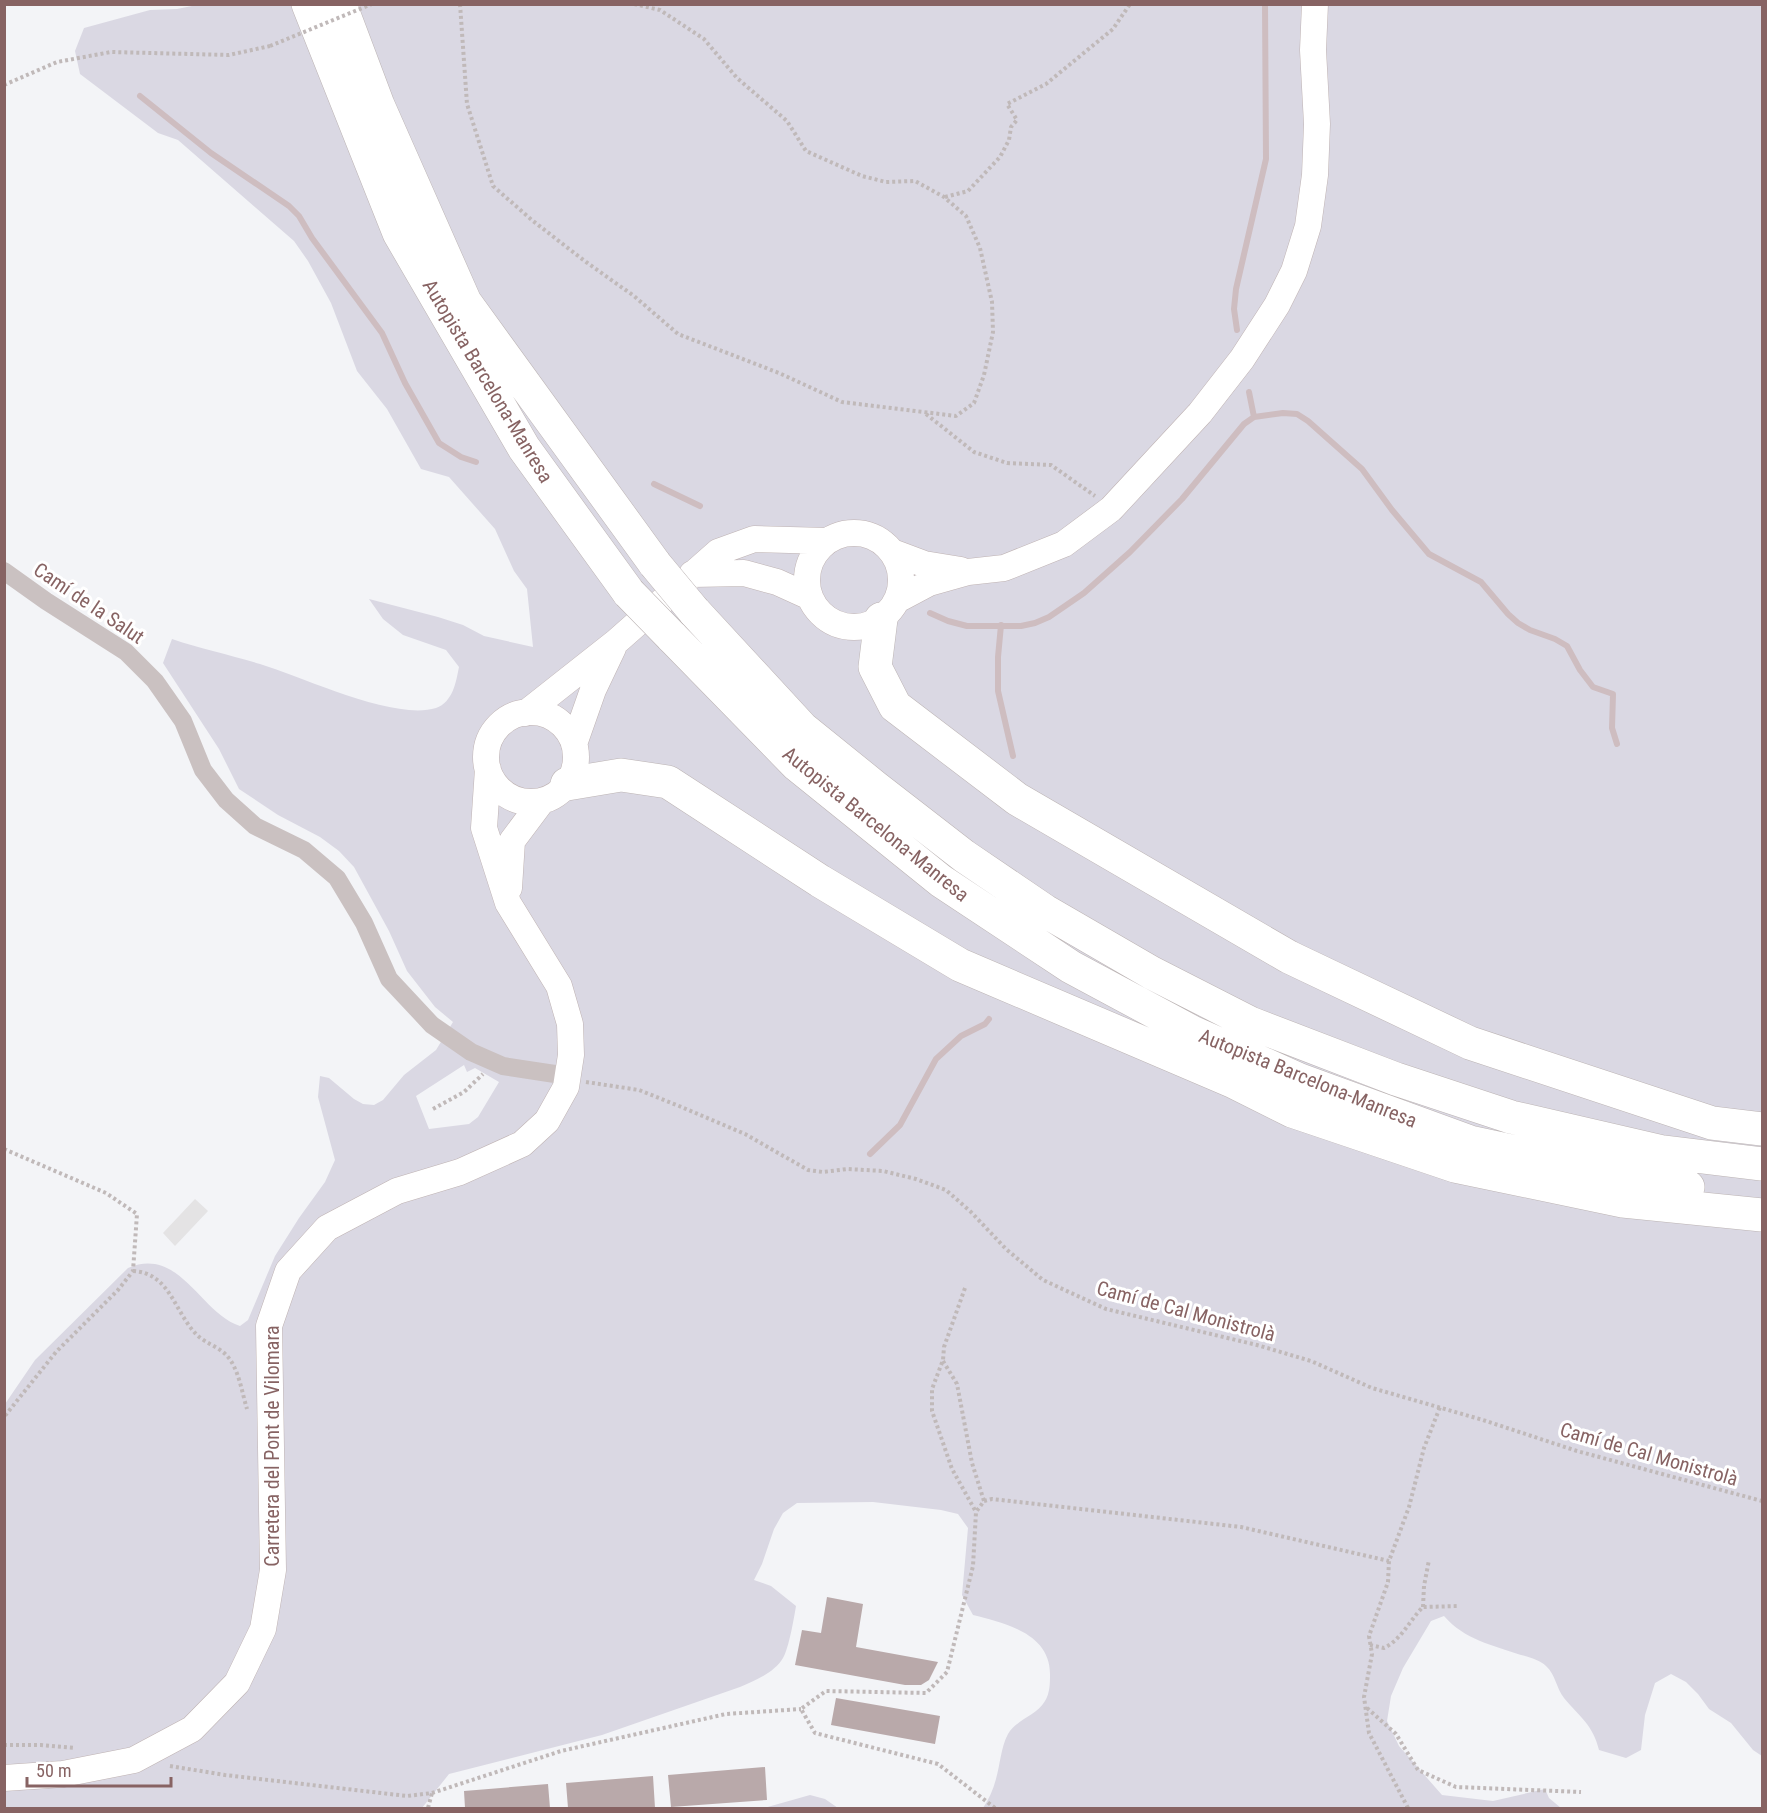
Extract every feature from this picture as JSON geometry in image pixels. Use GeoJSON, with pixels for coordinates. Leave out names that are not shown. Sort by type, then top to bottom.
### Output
{"type":"FeatureCollection","features":[{"type":"Feature","properties":{"kind":"highway","name":"Autopista Barcelona-Manresa"},"geometry":{"type":"LineString","coordinates":[[308,4],[399,233],[524,448],[629,593],[796,765],[941,881],[1071,967],[1192,1032],[1300,1080],[1470,1142],[1654,1182],[1762,1198]]}},
{"type":"Feature","properties":{"kind":"highway","name":"Autopista Barcelona-Manresa"},"geometry":{"type":"LineString","coordinates":[[340,4],[378,105],[465,302],[655,564],[694,611],[802,728],[875,788],[964,856],[1045,911],[1152,973],[1250,1023],[1396,1079],[1511,1117],[1663,1152],[1762,1164]]}},
{"type":"Feature","properties":{"kind":"highway"},"geometry":{"type":"LineString","coordinates":[[889,609],[875,667],[895,706],[1017,799],[1037,811],[1289,957],[1470,1042],[1712,1123],[1762,1129]]}},
{"type":"Feature","properties":{"kind":"highway"},"geometry":{"type":"LineString","coordinates":[[554,792],[621,775],[668,782],[820,881],[960,965],[1232,1081],[1292,1111],[1455,1166],[1623,1201],[1762,1215]]}},
{"type":"Feature","properties":{"kind":"street"},"geometry":{"type":"LineString","coordinates":[[889,609],[901,588],[901,575],[892,552],[879,540],[862,533],[843,534],[827,541],[813,557],[809,566],[807,587],[810,597],[822,615],[840,626],[861,627],[889,609],[929,583],[968,572],[1004,568],[1064,544],[1111,509],[1200,413],[1242,360],[1277,305],[1294,271],[1308,225],[1315,175],[1317,124],[1313,50],[1315,4]]}},
{"type":"Feature","properties":{"kind":"street"},"geometry":{"type":"LineString","coordinates":[[554,792],[525,802],[508,796],[496,784],[488,769],[487,750],[494,732],[508,719],[526,713],[616,642],[718,552],[754,539],[827,541]]}},
{"type":"Feature","properties":{"kind":"street"},"geometry":{"type":"LineString","coordinates":[[892,552],[924,564],[968,572]]}},
{"type":"Feature","properties":{"kind":"street","name":"Camí de la Salut"},"geometry":{"type":"LineString","coordinates":[[4,571],[126,652],[155,681],[183,721],[203,770],[225,800],[255,826],[304,850],[337,878],[364,922],[389,979],[432,1025],[471,1052],[503,1066],[568,1076]]}},
{"type":"Feature","properties":{"kind":"street"},"geometry":{"type":"LineString","coordinates":[[692,574],[744,573],[777,582],[810,597]]}},
{"type":"Feature","properties":{"kind":"street"},"geometry":{"type":"LineString","coordinates":[[508,903],[512,841],[575,765],[574,744],[593,690],[616,642]]}},
{"type":"Feature","properties":{"kind":"street"},"geometry":{"type":"LineString","coordinates":[[526,713],[542,714],[556,720],[567,730],[574,744]]}},
{"type":"Feature","properties":{"kind":"street","name":"Carretera del Pont de Vilomara"},"geometry":{"type":"LineString","coordinates":[[4,1778],[63,1774],[134,1760],[192,1729],[237,1683],[263,1629],[273,1570],[269,1326],[288,1271],[327,1228],[397,1191],[460,1172],[522,1144],[547,1121],[566,1087],[571,1055],[570,1024],[559,986],[508,903],[484,828],[488,769]]}},
{"type":"Feature","properties":{"kind":"path"},"geometry":{"type":"LineString","coordinates":[[4,85],[57,62],[111,52],[229,55],[270,46],[372,4]]}},
{"type":"Feature","properties":{"kind":"path"},"geometry":{"type":"LineString","coordinates":[[460,4],[467,104],[493,186],[532,220],[634,296],[678,334],[778,373],[842,402],[956,416],[974,404],[984,375],[993,332],[992,302],[980,248],[966,216],[944,197],[915,181],[886,182],[862,176],[806,151],[787,121],[737,78],[704,39],[660,10],[634,4]]}},
{"type":"Feature","properties":{"kind":"path"},"geometry":{"type":"LineString","coordinates":[[592,4],[607,4]]}},
{"type":"Feature","properties":{"kind":"path"},"geometry":{"type":"LineString","coordinates":[[944,197],[968,191],[1000,156],[1009,140],[1011,127],[1017,120],[1007,104],[1046,84],[1113,29],[1130,4]]}},
{"type":"Feature","properties":{"kind":"path"},"geometry":{"type":"LineString","coordinates":[[925,414],[974,452],[1007,463],[1051,465],[1111,509]]}},
{"type":"Feature","properties":{"kind":"path"},"geometry":{"type":"LineString","coordinates":[[432,1109],[464,1092],[480,1079],[492,1061]]}},
{"type":"Feature","properties":{"kind":"path","name":"Camí de Cal Monistrolà"},"geometry":{"type":"LineString","coordinates":[[568,1076],[594,1084],[639,1090],[745,1134],[808,1170],[883,1171],[916,1179],[946,1190],[971,1212],[1005,1249],[1043,1280],[1107,1309],[1257,1345],[1311,1361],[1372,1388],[1440,1407],[1577,1451],[1762,1501]]}},
{"type":"Feature","properties":{"kind":"path"},"geometry":{"type":"LineString","coordinates":[[4,1149],[106,1193],[137,1214],[133,1271],[118,1290],[56,1352],[4,1417]]}},
{"type":"Feature","properties":{"kind":"path"},"geometry":{"type":"LineString","coordinates":[[133,1271],[146,1272],[165,1285],[181,1314],[198,1336],[228,1356],[236,1370],[252,1422],[271,1428]]}},
{"type":"Feature","properties":{"kind":"path"},"geometry":{"type":"LineString","coordinates":[[134,1760],[225,1775],[407,1796],[432,1793],[561,1751],[726,1714],[801,1709],[826,1690],[926,1694],[948,1672],[973,1566],[976,1512],[952,1469],[932,1411],[932,1389],[965,1288]]}},
{"type":"Feature","properties":{"kind":"path"},"geometry":{"type":"LineString","coordinates":[[943,1360],[957,1384],[972,1462],[984,1501]]}},
{"type":"Feature","properties":{"kind":"path"},"geometry":{"type":"LineString","coordinates":[[1408,1809],[1369,1733],[1364,1697],[1372,1653],[1369,1636],[1388,1582],[1389,1561],[1409,1507],[1424,1448],[1440,1407]]}},
{"type":"Feature","properties":{"kind":"path"},"geometry":{"type":"LineString","coordinates":[[976,1512],[984,1501],[992,1499],[1241,1527],[1389,1561]]}},
{"type":"Feature","properties":{"kind":"path"},"geometry":{"type":"LineString","coordinates":[[1423,1607],[1424,1586],[1430,1560]]}},
{"type":"Feature","properties":{"kind":"path"},"geometry":{"type":"LineString","coordinates":[[1370,1645],[1384,1648],[1395,1643],[1423,1607],[1458,1605]]}},
{"type":"Feature","properties":{"kind":"path"},"geometry":{"type":"LineString","coordinates":[[1365,1707],[1396,1734],[1418,1770],[1456,1787],[1581,1792]]}},
{"type":"Feature","properties":{"kind":"path"},"geometry":{"type":"LineString","coordinates":[[801,1709],[815,1733],[938,1764],[994,1809]]}},
{"type":"Feature","properties":{"kind":"path"},"geometry":{"type":"LineString","coordinates":[[4,1745],[64,1746],[85,1750],[109,1765]]}},
{"type":"Feature","properties":{"kind":"path"},"geometry":{"type":"LineString","coordinates":[[428,1809],[432,1793]]}},
{"type":"Feature","properties":{"kind":"shaded area"},"geometry":{"type":"Polygon","coordinates":[[[202,4],[1762,5],[1762,1756],[1753,1750],[1731,1723],[1709,1709],[1686,1682],[1671,1674],[1655,1683],[1645,1715],[1641,1750],[1626,1758],[1599,1750],[1590,1728],[1564,1698],[1546,1666],[1534,1659],[1489,1645],[1470,1636],[1444,1616],[1431,1621],[1403,1668],[1391,1696],[1387,1721],[1399,1746],[1442,1795],[1493,1801],[1545,1789],[1549,1798],[1561,1808],[983,1808],[994,1787],[1008,1734],[1016,1725],[1037,1710],[1048,1695],[1050,1674],[1048,1660],[1042,1649],[1034,1639],[1011,1626],[973,1615],[962,1595],[968,1528],[958,1514],[873,1502],[797,1503],[783,1513],[774,1529],[754,1580],[771,1586],[796,1606],[787,1647],[783,1658],[775,1668],[740,1687],[602,1735],[449,1774],[422,1808],[5,1808],[5,1404],[35,1360],[128,1268],[146,1264],[162,1266],[176,1273],[226,1319],[240,1326],[248,1320],[275,1256],[325,1182],[335,1160],[318,1097],[320,1076],[329,1078],[363,1104],[374,1105],[383,1100],[404,1075],[436,1050],[453,1022],[435,1007],[407,971],[389,931],[354,867],[339,851],[320,837],[278,815],[239,789],[219,749],[163,663],[172,639],[260,664],[348,696],[397,708],[418,710],[436,708],[446,701],[453,691],[459,667],[446,650],[403,635],[383,619],[369,599],[463,625],[484,636],[533,647],[527,589],[514,571],[495,529],[449,477],[421,469],[387,409],[357,371],[331,303],[294,241],[178,140],[158,133],[80,74],[75,51],[84,28],[150,10],[177,9],[202,4]],[[464,1065],[416,1096],[429,1129],[469,1124],[478,1117],[499,1082],[475,1068],[467,1072],[464,1065]]]}},
{"type":"Feature","properties":{"kind":"shaded area"},"geometry":{"type":"Polygon","coordinates":[[[195,1199],[208,1211],[175,1246],[163,1233],[195,1199]]]}},
{"type":"Feature","properties":{"kind":"shaded area"},"geometry":{"type":"Polygon","coordinates":[[[810,1795],[825,1799],[838,1808],[764,1808],[810,1795]]]}},
{"type":"Feature","properties":{"kind":"building"},"geometry":{"type":"Polygon","coordinates":[[[827,1597],[863,1604],[856,1647],[938,1662],[929,1680],[921,1685],[905,1685],[795,1665],[802,1630],[821,1633],[827,1597]]]}},
{"type":"Feature","properties":{"kind":"building"},"geometry":{"type":"Polygon","coordinates":[[[836,1698],[940,1716],[935,1744],[831,1725],[836,1698]]]}},
{"type":"Feature","properties":{"kind":"building"},"geometry":{"type":"Polygon","coordinates":[[[765,1767],[767,1800],[671,1807],[668,1775],[765,1767]]]}},
{"type":"Feature","properties":{"kind":"building"},"geometry":{"type":"Polygon","coordinates":[[[653,1776],[655,1808],[568,1808],[566,1783],[653,1776]]]}},
{"type":"Feature","properties":{"kind":"building"},"geometry":{"type":"Polygon","coordinates":[[[548,1784],[550,1808],[465,1808],[464,1791],[548,1784]]]}},
{"type":"Feature","properties":{"kind":"waterway"},"geometry":{"type":"LineString","coordinates":[[1237,330],[1234,309],[1236,289],[1266,159],[1265,4]]}},
{"type":"Feature","properties":{"kind":"waterway"},"geometry":{"type":"LineString","coordinates":[[140,96],[211,153],[289,206],[299,216],[312,238],[382,333],[405,383],[439,443],[461,457],[476,462]]}},
{"type":"Feature","properties":{"kind":"waterway"},"geometry":{"type":"LineString","coordinates":[[1249,392],[1254,417]]}},
{"type":"Feature","properties":{"kind":"waterway"},"geometry":{"type":"LineString","coordinates":[[930,613],[967,626],[1021,626],[1049,617],[1084,593],[1130,552],[1182,499],[1244,424],[1254,417],[1283,413],[1297,414],[1362,469],[1392,510],[1429,554],[1481,582],[1518,623],[1567,646],[1580,670],[1593,687],[1613,694],[1612,728],[1617,744]]}},
{"type":"Feature","properties":{"kind":"waterway"},"geometry":{"type":"LineString","coordinates":[[654,484],[700,506]]}},
{"type":"Feature","properties":{"kind":"waterway"},"geometry":{"type":"LineString","coordinates":[[1001,625],[998,691],[1013,756]]}},
{"type":"Feature","properties":{"kind":"waterway"},"geometry":{"type":"LineString","coordinates":[[870,1154],[900,1125],[936,1059],[961,1036],[985,1024],[989,1019]]}}]}
